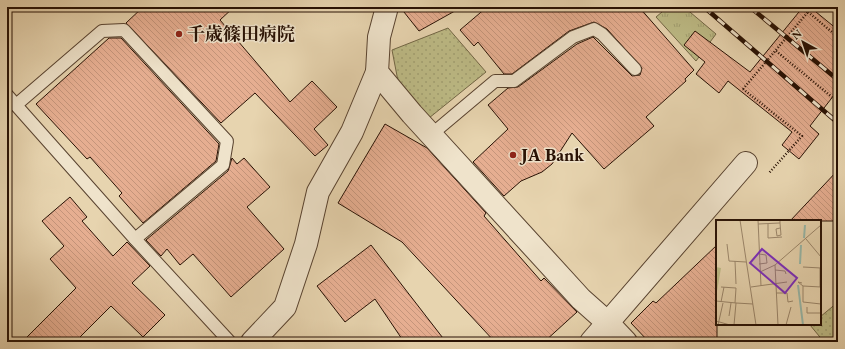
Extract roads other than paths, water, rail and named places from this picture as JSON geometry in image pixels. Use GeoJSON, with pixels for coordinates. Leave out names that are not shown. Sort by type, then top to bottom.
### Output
{"type":"FeatureCollection","features":[{"type":"Feature","properties":{"kind":"street"},"geometry":{"type":"LineString","coordinates":[[252,342],[285,307],[306,244],[318,192],[352,132],[377,72],[379,37],[387,7]]}},
{"type":"Feature","properties":{"kind":"street"},"geometry":{"type":"LineString","coordinates":[[377,72],[581,299],[608,323],[626,342]]}},
{"type":"Feature","properties":{"kind":"street"},"geometry":{"type":"LineString","coordinates":[[591,342],[746,163]]}},
{"type":"Feature","properties":{"kind":"lane"},"geometry":{"type":"LineString","coordinates":[[432,134],[495,81],[514,81],[573,37],[586,30],[594,29],[602,34],[635,69]]}},
{"type":"Feature","properties":{"kind":"lane"},"geometry":{"type":"LineString","coordinates":[[16,105],[102,31],[124,30],[227,141],[223,165],[135,239]]}},
{"type":"Feature","properties":{"kind":"lane"},"geometry":{"type":"LineString","coordinates":[[7,95],[135,239],[230,342]]}},
{"type":"Feature","properties":{"kind":"railway"},"geometry":{"type":"LineString","coordinates":[[704,7],[838,123]]}},
{"type":"Feature","properties":{"kind":"railway"},"geometry":{"type":"LineString","coordinates":[[750,7],[838,80]]}},
{"type":"Feature","properties":{"kind":"place","name":"千歳篠田病院"},"geometry":{"type":"Point","coordinates":[179,34]}},
{"type":"Feature","properties":{"kind":"place","name":"JA Bank"},"geometry":{"type":"Point","coordinates":[513,155]}}]}
